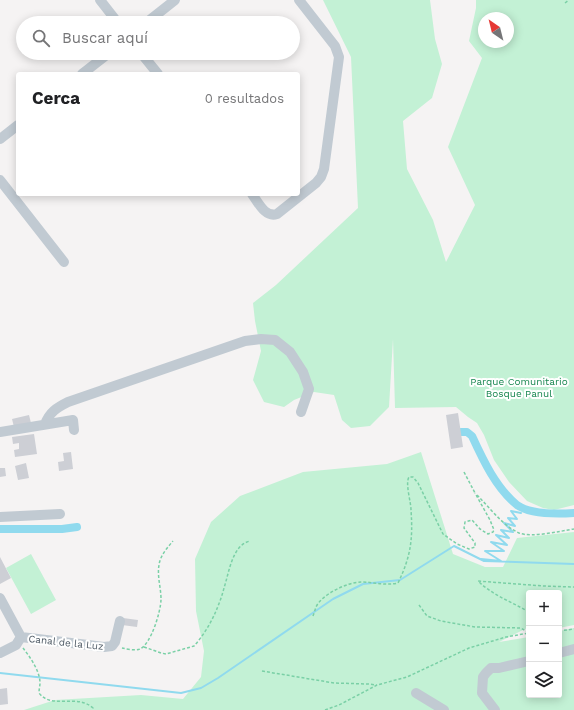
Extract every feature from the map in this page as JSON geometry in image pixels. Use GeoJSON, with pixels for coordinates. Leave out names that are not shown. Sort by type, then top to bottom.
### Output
{"type":"FeatureCollection","features":[{"type":"Feature","properties":{"kind":"street"},"geometry":{"type":"LineString","coordinates":[[100,0],[113,16]]}},
{"type":"Feature","properties":{"kind":"street"},"geometry":{"type":"LineString","coordinates":[[155,16],[175,0]]}},
{"type":"Feature","properties":{"kind":"street"},"geometry":{"type":"LineString","coordinates":[[253,196],[266,213],[274,215],[277,214],[313,186],[319,180],[322,173],[339,57],[335,46],[299,0]]}},
{"type":"Feature","properties":{"kind":"street"},"geometry":{"type":"LineString","coordinates":[[85,72],[100,60]]}},
{"type":"Feature","properties":{"kind":"street"},"geometry":{"type":"LineString","coordinates":[[147,60],[156,72]]}},
{"type":"Feature","properties":{"kind":"street"},"geometry":{"type":"LineString","coordinates":[[0,139],[16,127]]}},
{"type":"Feature","properties":{"kind":"street"},"geometry":{"type":"LineString","coordinates":[[0,180],[64,262]]}},
{"type":"Feature","properties":{"kind":"street"},"geometry":{"type":"LineString","coordinates":[[44,424],[49,415],[57,408],[68,402],[245,341],[261,339],[275,340],[290,352],[303,372],[309,389],[301,412]]}},
{"type":"Feature","properties":{"kind":"street"},"geometry":{"type":"LineString","coordinates":[[0,432],[73,420],[74,430]]}},
{"type":"Feature","properties":{"kind":"street"},"geometry":{"type":"LineString","coordinates":[[0,517],[60,514]]}},
{"type":"Feature","properties":{"kind":"street"},"geometry":{"type":"LineString","coordinates":[[0,598],[18,641]]}},
{"type":"Feature","properties":{"kind":"street","name":"Canal de la Luz"},"geometry":{"type":"LineString","coordinates":[[0,653],[18,641],[112,646],[115,642],[120,621]]}},
{"type":"Feature","properties":{"kind":"street"},"geometry":{"type":"LineString","coordinates":[[562,652],[574,649]]}},
{"type":"Feature","properties":{"kind":"street"},"geometry":{"type":"LineString","coordinates":[[495,710],[482,693],[483,677],[491,668],[499,668],[526,662]]}},
{"type":"Feature","properties":{"kind":"street"},"geometry":{"type":"LineString","coordinates":[[416,693],[444,710]]}},
{"type":"Feature","properties":{"kind":"path"},"geometry":{"type":"LineString","coordinates":[[565,3],[569,0]]}},
{"type":"Feature","properties":{"kind":"path"},"geometry":{"type":"LineString","coordinates":[[313,616],[316,606],[342,586],[353,582],[385,584],[398,583],[409,554],[412,538],[411,502],[407,484],[409,477],[413,477],[418,483],[443,534],[457,544],[469,549],[475,547],[475,543],[464,528],[464,524],[468,521],[474,521],[480,529],[488,534],[493,532],[494,530],[490,520],[464,472]]}},
{"type":"Feature","properties":{"kind":"path"},"geometry":{"type":"LineString","coordinates":[[475,493],[502,522],[519,533],[537,535],[574,529]]}},
{"type":"Feature","properties":{"kind":"path"},"geometry":{"type":"LineString","coordinates":[[112,646],[137,650],[144,647],[153,631],[160,611],[161,598],[159,565],[162,557],[173,541]]}},
{"type":"Feature","properties":{"kind":"path"},"geometry":{"type":"LineString","coordinates":[[144,647],[161,654],[166,654],[194,646],[214,617],[225,586],[229,566],[242,545],[250,541]]}},
{"type":"Feature","properties":{"kind":"path"},"geometry":{"type":"LineString","coordinates":[[526,610],[483,586],[478,581],[574,587]]}},
{"type":"Feature","properties":{"kind":"path"},"geometry":{"type":"LineString","coordinates":[[419,605],[427,616],[441,621],[475,627],[521,628],[526,631]]}},
{"type":"Feature","properties":{"kind":"path"},"geometry":{"type":"LineString","coordinates":[[562,631],[574,629]]}},
{"type":"Feature","properties":{"kind":"path"},"geometry":{"type":"LineString","coordinates":[[325,710],[377,685],[407,677],[469,648],[506,637],[526,634]]}},
{"type":"Feature","properties":{"kind":"path"},"geometry":{"type":"LineString","coordinates":[[18,641],[32,661],[40,682],[39,693],[42,696],[47,700],[82,701],[93,708],[92,710]]}},
{"type":"Feature","properties":{"kind":"path"},"geometry":{"type":"LineString","coordinates":[[262,671],[334,683],[377,685]]}},
{"type":"Feature","properties":{"kind":"green space","name":"Parque Comunitario Bosque Panul"},"geometry":{"type":"Polygon","coordinates":[[[323,0],[430,0],[435,39],[442,64],[432,98],[403,121],[407,169],[433,220],[446,262],[475,205],[448,147],[482,58],[469,41],[476,8],[476,0],[574,0],[574,505],[554,510],[543,508],[527,501],[509,482],[494,460],[484,435],[477,423],[456,407],[395,408],[393,339],[389,407],[370,426],[351,428],[342,420],[334,395],[314,392],[294,400],[284,407],[264,402],[253,380],[261,351],[253,303],[276,285],[358,208],[351,57],[323,0]]]}},
{"type":"Feature","properties":{"kind":"green space"},"geometry":{"type":"Polygon","coordinates":[[[421,452],[453,554],[485,567],[503,567],[517,538],[574,532],[574,625],[562,627],[562,590],[526,590],[526,628],[499,642],[526,638],[526,698],[562,698],[562,630],[574,628],[574,710],[24,710],[55,700],[141,695],[183,699],[201,677],[204,651],[196,611],[195,559],[211,522],[240,496],[303,472],[387,464],[421,452]]]}},
{"type":"Feature","properties":{"kind":"green space"},"geometry":{"type":"Polygon","coordinates":[[[31,554],[56,600],[31,614],[6,568],[31,554]]]}},
{"type":"Feature","properties":{"kind":"building"},"geometry":{"type":"Polygon","coordinates":[[[458,413],[463,447],[451,449],[446,415],[458,413]]]}},
{"type":"Feature","properties":{"kind":"building"},"geometry":{"type":"Polygon","coordinates":[[[29,415],[31,423],[14,427],[12,419],[29,415]]]}},
{"type":"Feature","properties":{"kind":"building"},"geometry":{"type":"Polygon","coordinates":[[[34,434],[37,454],[15,457],[14,450],[19,449],[19,443],[13,444],[12,437],[34,434]]]}},
{"type":"Feature","properties":{"kind":"building"},"geometry":{"type":"Polygon","coordinates":[[[71,452],[73,469],[59,471],[58,462],[64,461],[63,453],[71,452]]]}},
{"type":"Feature","properties":{"kind":"building"},"geometry":{"type":"Polygon","coordinates":[[[26,463],[29,478],[18,480],[15,466],[26,463]]]}},
{"type":"Feature","properties":{"kind":"building"},"geometry":{"type":"Polygon","coordinates":[[[0,468],[5,468],[6,476],[0,477],[0,468]]]}},
{"type":"Feature","properties":{"kind":"building"},"geometry":{"type":"Polygon","coordinates":[[[0,557],[11,578],[0,584],[0,557]]]}},
{"type":"Feature","properties":{"kind":"building"},"geometry":{"type":"Polygon","coordinates":[[[123,618],[138,620],[137,627],[122,625],[123,618]]]}},
{"type":"Feature","properties":{"kind":"building"},"geometry":{"type":"Polygon","coordinates":[[[7,688],[8,704],[0,705],[0,689],[7,688]]]}},
{"type":"Feature","properties":{"kind":"waterway"},"geometry":{"type":"LineString","coordinates":[[461,432],[467,432],[472,436],[496,482],[517,505],[530,511],[537,512],[553,514],[574,513]]}},
{"type":"Feature","properties":{"kind":"waterway"},"geometry":{"type":"LineString","coordinates":[[481,559],[501,561],[485,551],[504,551],[491,542],[507,545],[496,535],[509,538],[501,530],[513,532],[504,523],[515,526],[508,518],[517,519],[511,511],[521,513]]}},
{"type":"Feature","properties":{"kind":"waterway","name":"Canal de la Luz"},"geometry":{"type":"LineString","coordinates":[[0,529],[62,529],[77,527]]}},
{"type":"Feature","properties":{"kind":"waterway"},"geometry":{"type":"LineString","coordinates":[[0,673],[181,693],[201,688],[218,678],[333,599],[363,584],[400,580],[454,546],[484,561],[574,564]]}}]}
